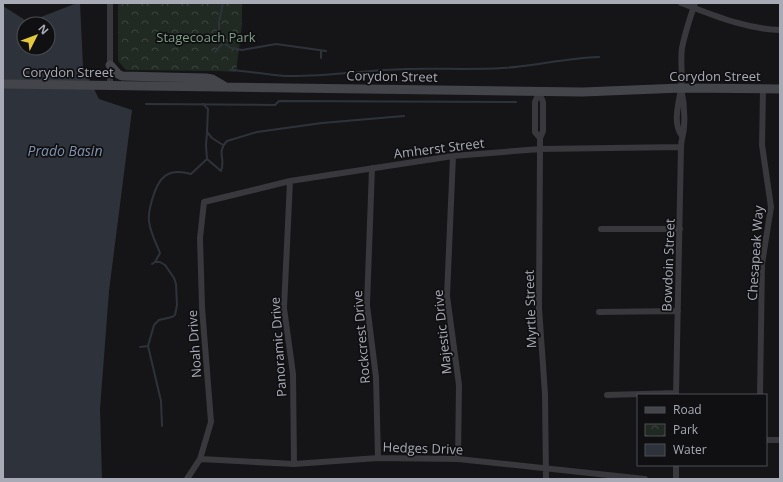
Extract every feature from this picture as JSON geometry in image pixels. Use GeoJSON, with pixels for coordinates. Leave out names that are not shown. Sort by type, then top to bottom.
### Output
{"type":"FeatureCollection","features":[{"type":"Feature","properties":{"kind":"main road"},"geometry":{"type":"LineString","coordinates":[[110,65],[118,74],[122,76],[206,78],[212,79],[225,87]]}},
{"type":"Feature","properties":{"kind":"main road","name":"Corydon Street"},"geometry":{"type":"LineString","coordinates":[[3,84],[539,92],[583,92],[681,88],[780,89]]}},
{"type":"Feature","properties":{"kind":"street"},"geometry":{"type":"LineString","coordinates":[[110,3],[110,85]]}},
{"type":"Feature","properties":{"kind":"street"},"geometry":{"type":"LineString","coordinates":[[681,3],[694,5],[738,23],[766,29],[780,30]]}},
{"type":"Feature","properties":{"kind":"street","name":"Bowdoin Street"},"geometry":{"type":"LineString","coordinates":[[676,394],[682,136],[677,130],[677,101],[681,88],[682,49],[686,25],[694,5]]}},
{"type":"Feature","properties":{"kind":"street","name":"Chesapeak Way"},"geometry":{"type":"LineString","coordinates":[[760,394],[762,264],[771,207],[762,145],[762,89]]}},
{"type":"Feature","properties":{"kind":"street","name":"Myrtle Street"},"geometry":{"type":"LineString","coordinates":[[539,92],[535,102],[535,132],[540,138],[539,308],[545,394],[546,479]]}},
{"type":"Feature","properties":{"kind":"street","name":"Amherst Street"},"geometry":{"type":"LineString","coordinates":[[204,202],[290,181],[453,156],[540,149],[681,146]]}},
{"type":"Feature","properties":{"kind":"street","name":"Majestic Drive"},"geometry":{"type":"LineString","coordinates":[[453,156],[447,296],[459,385],[458,459]]}},
{"type":"Feature","properties":{"kind":"street","name":"Rockcrest Drive"},"geometry":{"type":"LineString","coordinates":[[372,168],[367,304],[376,377],[378,458]]}},
{"type":"Feature","properties":{"kind":"street","name":"Panoramic Drive"},"geometry":{"type":"LineString","coordinates":[[290,181],[284,308],[293,374],[294,464]]}},
{"type":"Feature","properties":{"kind":"street","name":"Noah Drive"},"geometry":{"type":"LineString","coordinates":[[187,479],[200,459],[211,422],[202,307],[200,238],[204,202]]}},
{"type":"Feature","properties":{"kind":"street"},"geometry":{"type":"LineString","coordinates":[[601,229],[680,229]]}},
{"type":"Feature","properties":{"kind":"street"},"geometry":{"type":"LineString","coordinates":[[599,312],[678,311]]}},
{"type":"Feature","properties":{"kind":"street"},"geometry":{"type":"LineString","coordinates":[[607,395],[637,395]]}},
{"type":"Feature","properties":{"kind":"street"},"geometry":{"type":"LineString","coordinates":[[767,440],[780,440]]}},
{"type":"Feature","properties":{"kind":"street","name":"Hedges Drive"},"geometry":{"type":"LineString","coordinates":[[200,459],[294,464],[378,458],[458,459],[645,479]]}},
{"type":"Feature","properties":{"kind":"street"},"geometry":{"type":"LineString","coordinates":[[676,466],[676,479]]}},
{"type":"Feature","properties":{"kind":"green space","name":"Stagecoach Park"},"geometry":{"type":"Polygon","coordinates":[[[118,3],[242,3],[242,25],[236,72],[126,70],[118,61],[118,3]]]}},
{"type":"Feature","properties":{"kind":"water","name":"Prado Basin"},"geometry":{"type":"Polygon","coordinates":[[[80,3],[83,67],[99,99],[132,110],[109,291],[100,409],[102,479],[3,479],[3,6],[19,16],[16,16],[16,56],[56,56],[56,16],[43,16],[80,3]]]}},
{"type":"Feature","properties":{"kind":"waterway"},"geometry":{"type":"LineString","coordinates":[[223,3],[219,22],[219,32],[223,43],[231,48],[242,50],[276,44],[326,51]]}},
{"type":"Feature","properties":{"kind":"waterway"},"geometry":{"type":"LineString","coordinates":[[215,52],[223,43]]}},
{"type":"Feature","properties":{"kind":"waterway"},"geometry":{"type":"LineString","coordinates":[[321,51],[321,58]]}},
{"type":"Feature","properties":{"kind":"waterway"},"geometry":{"type":"LineString","coordinates":[[230,70],[285,76],[300,76],[406,69],[503,68],[599,57]]}},
{"type":"Feature","properties":{"kind":"waterway"},"geometry":{"type":"LineString","coordinates":[[146,104],[275,105],[279,101],[516,102]]}},
{"type":"Feature","properties":{"kind":"waterway"},"geometry":{"type":"LineString","coordinates":[[203,104],[208,109],[207,132],[212,138],[223,145]]}},
{"type":"Feature","properties":{"kind":"waterway"},"geometry":{"type":"LineString","coordinates":[[162,426],[161,401],[148,346],[154,325],[159,320],[175,315],[177,305],[176,284],[174,278],[165,265],[160,262],[155,262],[160,253],[149,221],[149,213],[154,192],[161,180],[170,173],[183,172],[191,174],[207,159],[221,171],[222,149],[227,141],[257,132],[322,123],[404,116]]}},
{"type":"Feature","properties":{"kind":"waterway"},"geometry":{"type":"LineString","coordinates":[[207,133],[207,159]]}},
{"type":"Feature","properties":{"kind":"waterway"},"geometry":{"type":"LineString","coordinates":[[140,347],[148,346]]}}]}
